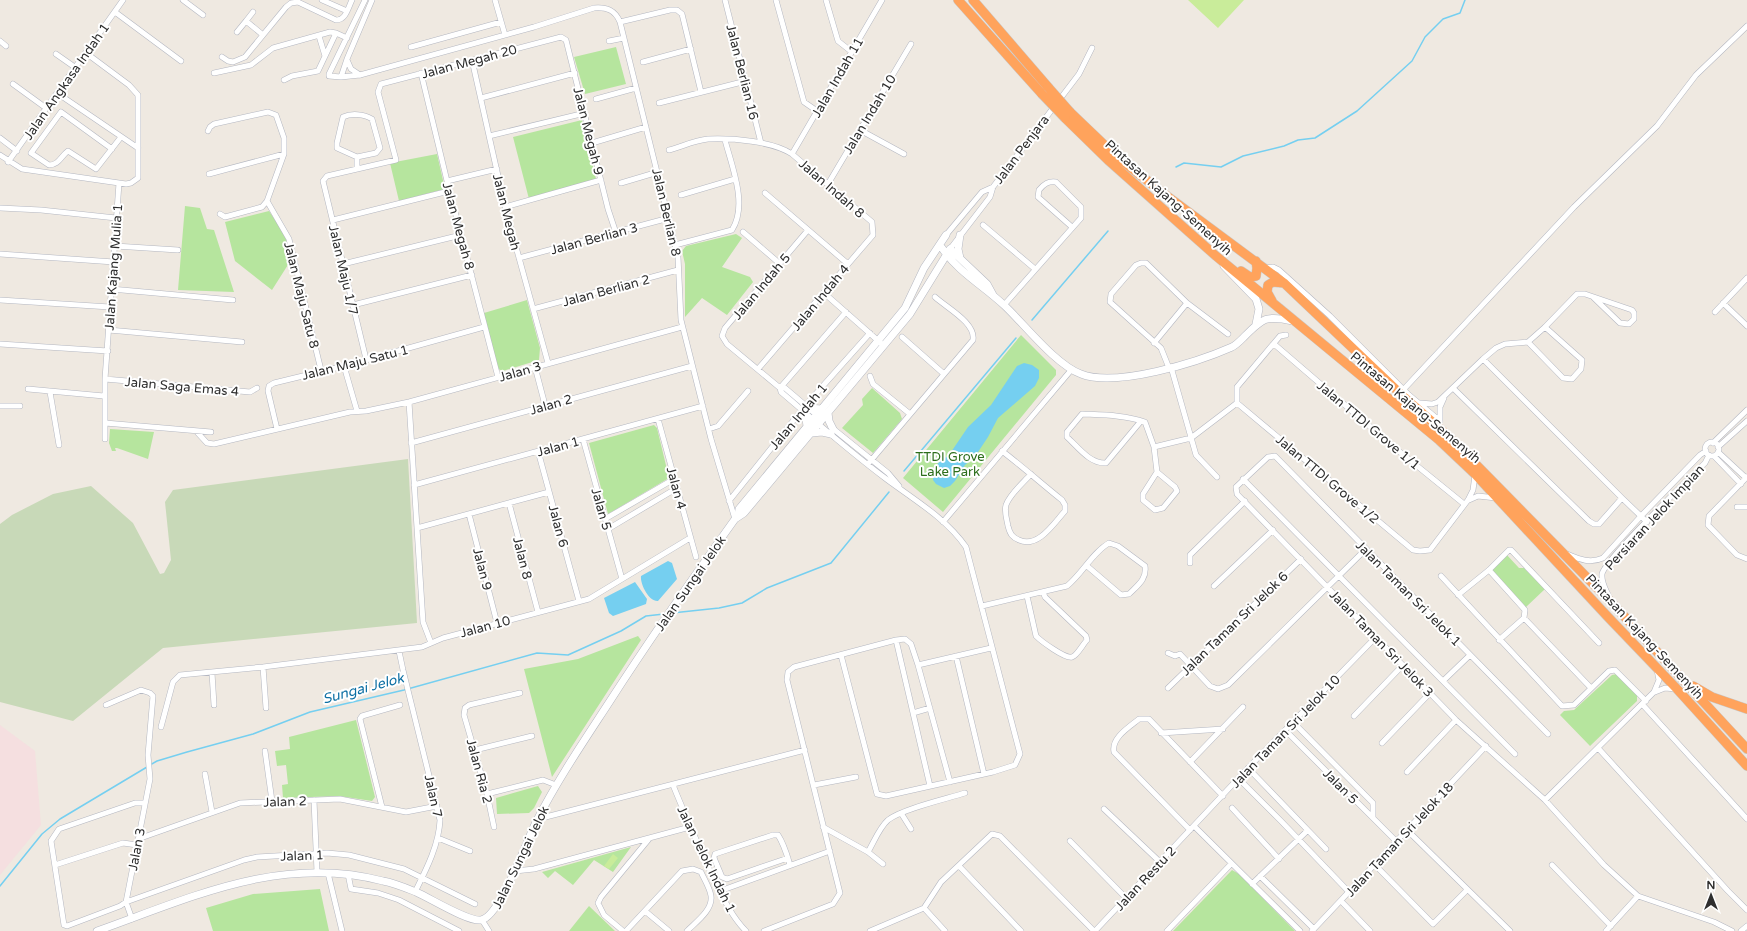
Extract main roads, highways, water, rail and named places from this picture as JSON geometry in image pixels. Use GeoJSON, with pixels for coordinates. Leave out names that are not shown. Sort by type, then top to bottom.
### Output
{"type":"FeatureCollection","features":[{"type":"Feature","properties":{"kind":"highway"},"geometry":{"type":"LineString","coordinates":[[958,0],[1045,91]]}},
{"type":"Feature","properties":{"kind":"highway"},"geometry":{"type":"LineString","coordinates":[[973,0],[1045,91]]}},
{"type":"Feature","properties":{"kind":"highway","name":"Pintasan Kajang-Semenyih"},"geometry":{"type":"LineString","coordinates":[[1045,91],[1109,161],[1188,232],[1293,321],[1439,440],[1499,498],[1678,689],[1747,766]]}},
{"type":"Feature","properties":{"kind":"highway","name":"Pintasan Kajang-Semenyih"},"geometry":{"type":"LineString","coordinates":[[1067,115],[1116,156],[1197,219],[1266,268],[1284,283],[1405,398],[1446,434],[1612,602],[1747,749]]}},
{"type":"Feature","properties":{"kind":"highway"},"geometry":{"type":"LineString","coordinates":[[1188,232],[1208,244],[1250,278],[1256,276],[1256,261]]}},
{"type":"Feature","properties":{"kind":"highway"},"geometry":{"type":"LineString","coordinates":[[1279,309],[1270,299],[1267,289],[1270,283],[1284,283]]}},
{"type":"Feature","properties":{"kind":"highway"},"geometry":{"type":"LineString","coordinates":[[1686,682],[1712,697],[1747,709]]}},
{"type":"Feature","properties":{"kind":"water"},"geometry":{"type":"Polygon","coordinates":[[[1024,363],[1032,365],[1039,370],[1039,378],[1035,386],[998,418],[976,455],[965,465],[950,486],[944,488],[936,484],[933,480],[933,473],[938,463],[949,455],[968,427],[991,405],[1017,366],[1024,363]]]}},
{"type":"Feature","properties":{"kind":"water"},"geometry":{"type":"Polygon","coordinates":[[[668,561],[672,563],[677,579],[658,601],[655,601],[648,596],[642,583],[641,576],[668,561]]]}},
{"type":"Feature","properties":{"kind":"water"},"geometry":{"type":"Polygon","coordinates":[[[635,582],[647,599],[646,604],[613,616],[609,613],[604,598],[635,582]]]}},
{"type":"Feature","properties":{"kind":"waterway"},"geometry":{"type":"LineString","coordinates":[[1176,167],[1184,163],[1221,167],[1243,156],[1284,146],[1298,140],[1315,138],[1357,111],[1412,61],[1425,37],[1443,19],[1460,13],[1465,0]]}},
{"type":"Feature","properties":{"kind":"waterway"},"geometry":{"type":"LineString","coordinates":[[1032,320],[1108,231]]}},
{"type":"Feature","properties":{"kind":"waterway"},"geometry":{"type":"LineString","coordinates":[[904,471],[1016,338]]}},
{"type":"Feature","properties":{"kind":"waterway"},"geometry":{"type":"LineString","coordinates":[[672,613],[719,608],[742,603],[767,588],[831,563],[889,492]]}},
{"type":"Feature","properties":{"kind":"waterway","name":"Sungai Jelok"},"geometry":{"type":"LineString","coordinates":[[150,765],[157,761],[253,734],[310,712],[404,690],[537,653],[568,655],[621,631],[646,616],[664,614]]}},
{"type":"Feature","properties":{"kind":"waterway","name":"Sungai Jelok"},"geometry":{"type":"LineString","coordinates":[[0,886],[42,834],[60,819],[147,767]]}},
{"type":"Feature","properties":{"kind":"park label","name":"TTDI Grove Lake Park"},"geometry":{"type":"Point","coordinates":[950,464]}}]}
